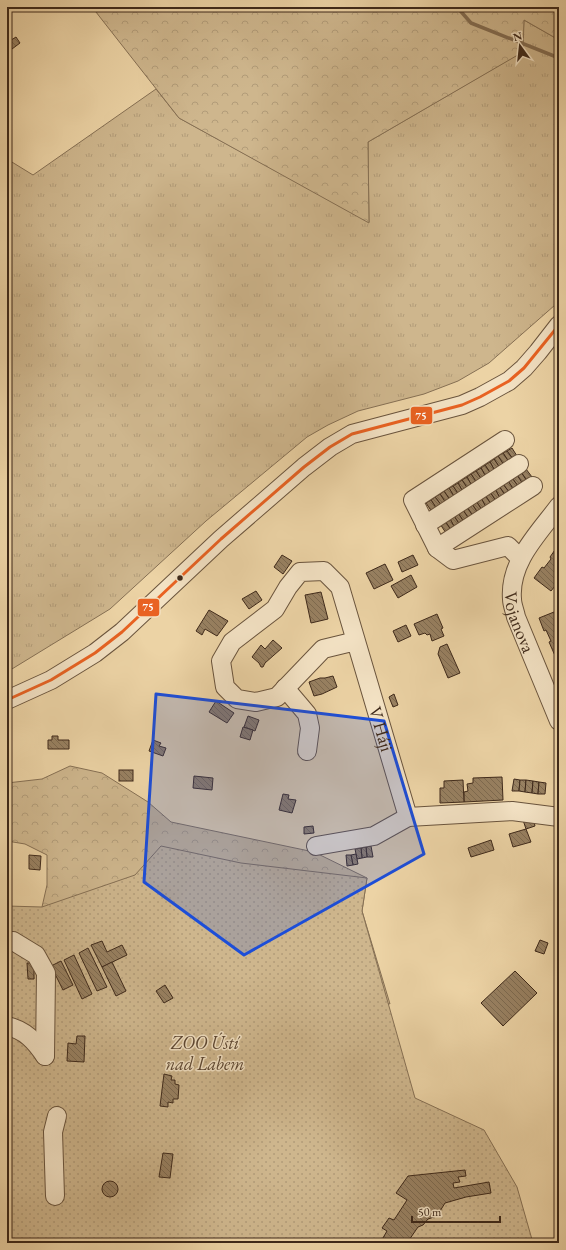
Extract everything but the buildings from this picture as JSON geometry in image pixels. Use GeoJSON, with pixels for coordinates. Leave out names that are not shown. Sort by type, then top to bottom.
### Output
{"type":"FeatureCollection","features":[{"type":"Feature","properties":{"kind":"street"},"geometry":{"type":"LineString","coordinates":[[7,700],[51,680],[96,653],[122,632],[221,539],[304,467],[330,447],[352,434],[462,405],[485,395],[509,381],[524,368],[559,325]]}},
{"type":"Feature","properties":{"kind":"street"},"geometry":{"type":"LineString","coordinates":[[505,440],[413,500],[437,548],[453,560],[508,546],[520,558]]}},
{"type":"Feature","properties":{"kind":"street"},"geometry":{"type":"LineString","coordinates":[[425,525],[519,464]]}},
{"type":"Feature","properties":{"kind":"street"},"geometry":{"type":"LineString","coordinates":[[437,548],[533,486]]}},
{"type":"Feature","properties":{"kind":"street","name":"Vojanova"},"geometry":{"type":"LineString","coordinates":[[559,506],[520,558],[514,575],[512,599],[516,617],[559,722]]}},
{"type":"Feature","properties":{"kind":"street","name":"V Háji"},"geometry":{"type":"LineString","coordinates":[[285,688],[277,697],[256,702],[237,699],[225,687],[221,661],[232,642],[275,609],[288,587],[300,572],[324,571],[340,587],[408,817]]}},
{"type":"Feature","properties":{"kind":"street"},"geometry":{"type":"LineString","coordinates":[[307,751],[310,728],[307,714],[285,688],[323,649],[356,641]]}},
{"type":"Feature","properties":{"kind":"street"},"geometry":{"type":"LineString","coordinates":[[316,846],[374,836],[408,817],[512,811],[559,817]]}},
{"type":"Feature","properties":{"kind":"street"},"geometry":{"type":"LineString","coordinates":[[7,942],[13,941],[36,955],[46,973],[45,1056],[36,1042],[25,1033],[7,1026]]}},
{"type":"Feature","properties":{"kind":"street"},"geometry":{"type":"LineString","coordinates":[[55,1196],[53,1132],[57,1116]]}},
{"type":"Feature","properties":{"kind":"highlighted area"},"geometry":{"type":"Polygon","coordinates":[[[156,694],[384,721],[424,854],[244,955],[144,882],[156,694]]]}},
{"type":"Feature","properties":{"kind":"green space"},"geometry":{"type":"Polygon","coordinates":[[[92,7],[559,7],[559,40],[524,20],[523,52],[368,142],[369,223],[179,118],[92,7]]]}},
{"type":"Feature","properties":{"kind":"green space"},"geometry":{"type":"Polygon","coordinates":[[[524,20],[559,40],[559,298],[555,305],[489,363],[458,381],[424,394],[358,411],[307,437],[206,521],[110,609],[7,672],[7,159],[33,175],[156,89],[179,118],[369,222],[368,142],[522,52],[524,20]]]}},
{"type":"Feature","properties":{"kind":"green space"},"geometry":{"type":"Polygon","coordinates":[[[70,766],[102,773],[148,802],[171,822],[314,852],[367,878],[362,911],[390,1004],[42,907],[47,885],[47,855],[25,844],[7,841],[7,783],[42,779],[70,766]]]}},
{"type":"Feature","properties":{"kind":"green space","name":"ZOO Ústí nad Labem"},"geometry":{"type":"Polygon","coordinates":[[[161,846],[241,863],[367,878],[362,911],[415,1098],[484,1130],[517,1187],[533,1243],[7,1243],[7,906],[42,907],[135,875],[161,846]]]}},
{"type":"Feature","properties":{"kind":"waterway"},"geometry":{"type":"LineString","coordinates":[[457,7],[471,23],[559,58]]}},
{"type":"Feature","properties":{"kind":"transit line","name":"75"},"geometry":{"type":"LineString","coordinates":[[7,700],[51,680],[95,653],[122,632],[221,539],[304,467],[330,447],[352,434],[462,405],[480,397],[509,381],[524,368],[559,325]]}}]}
